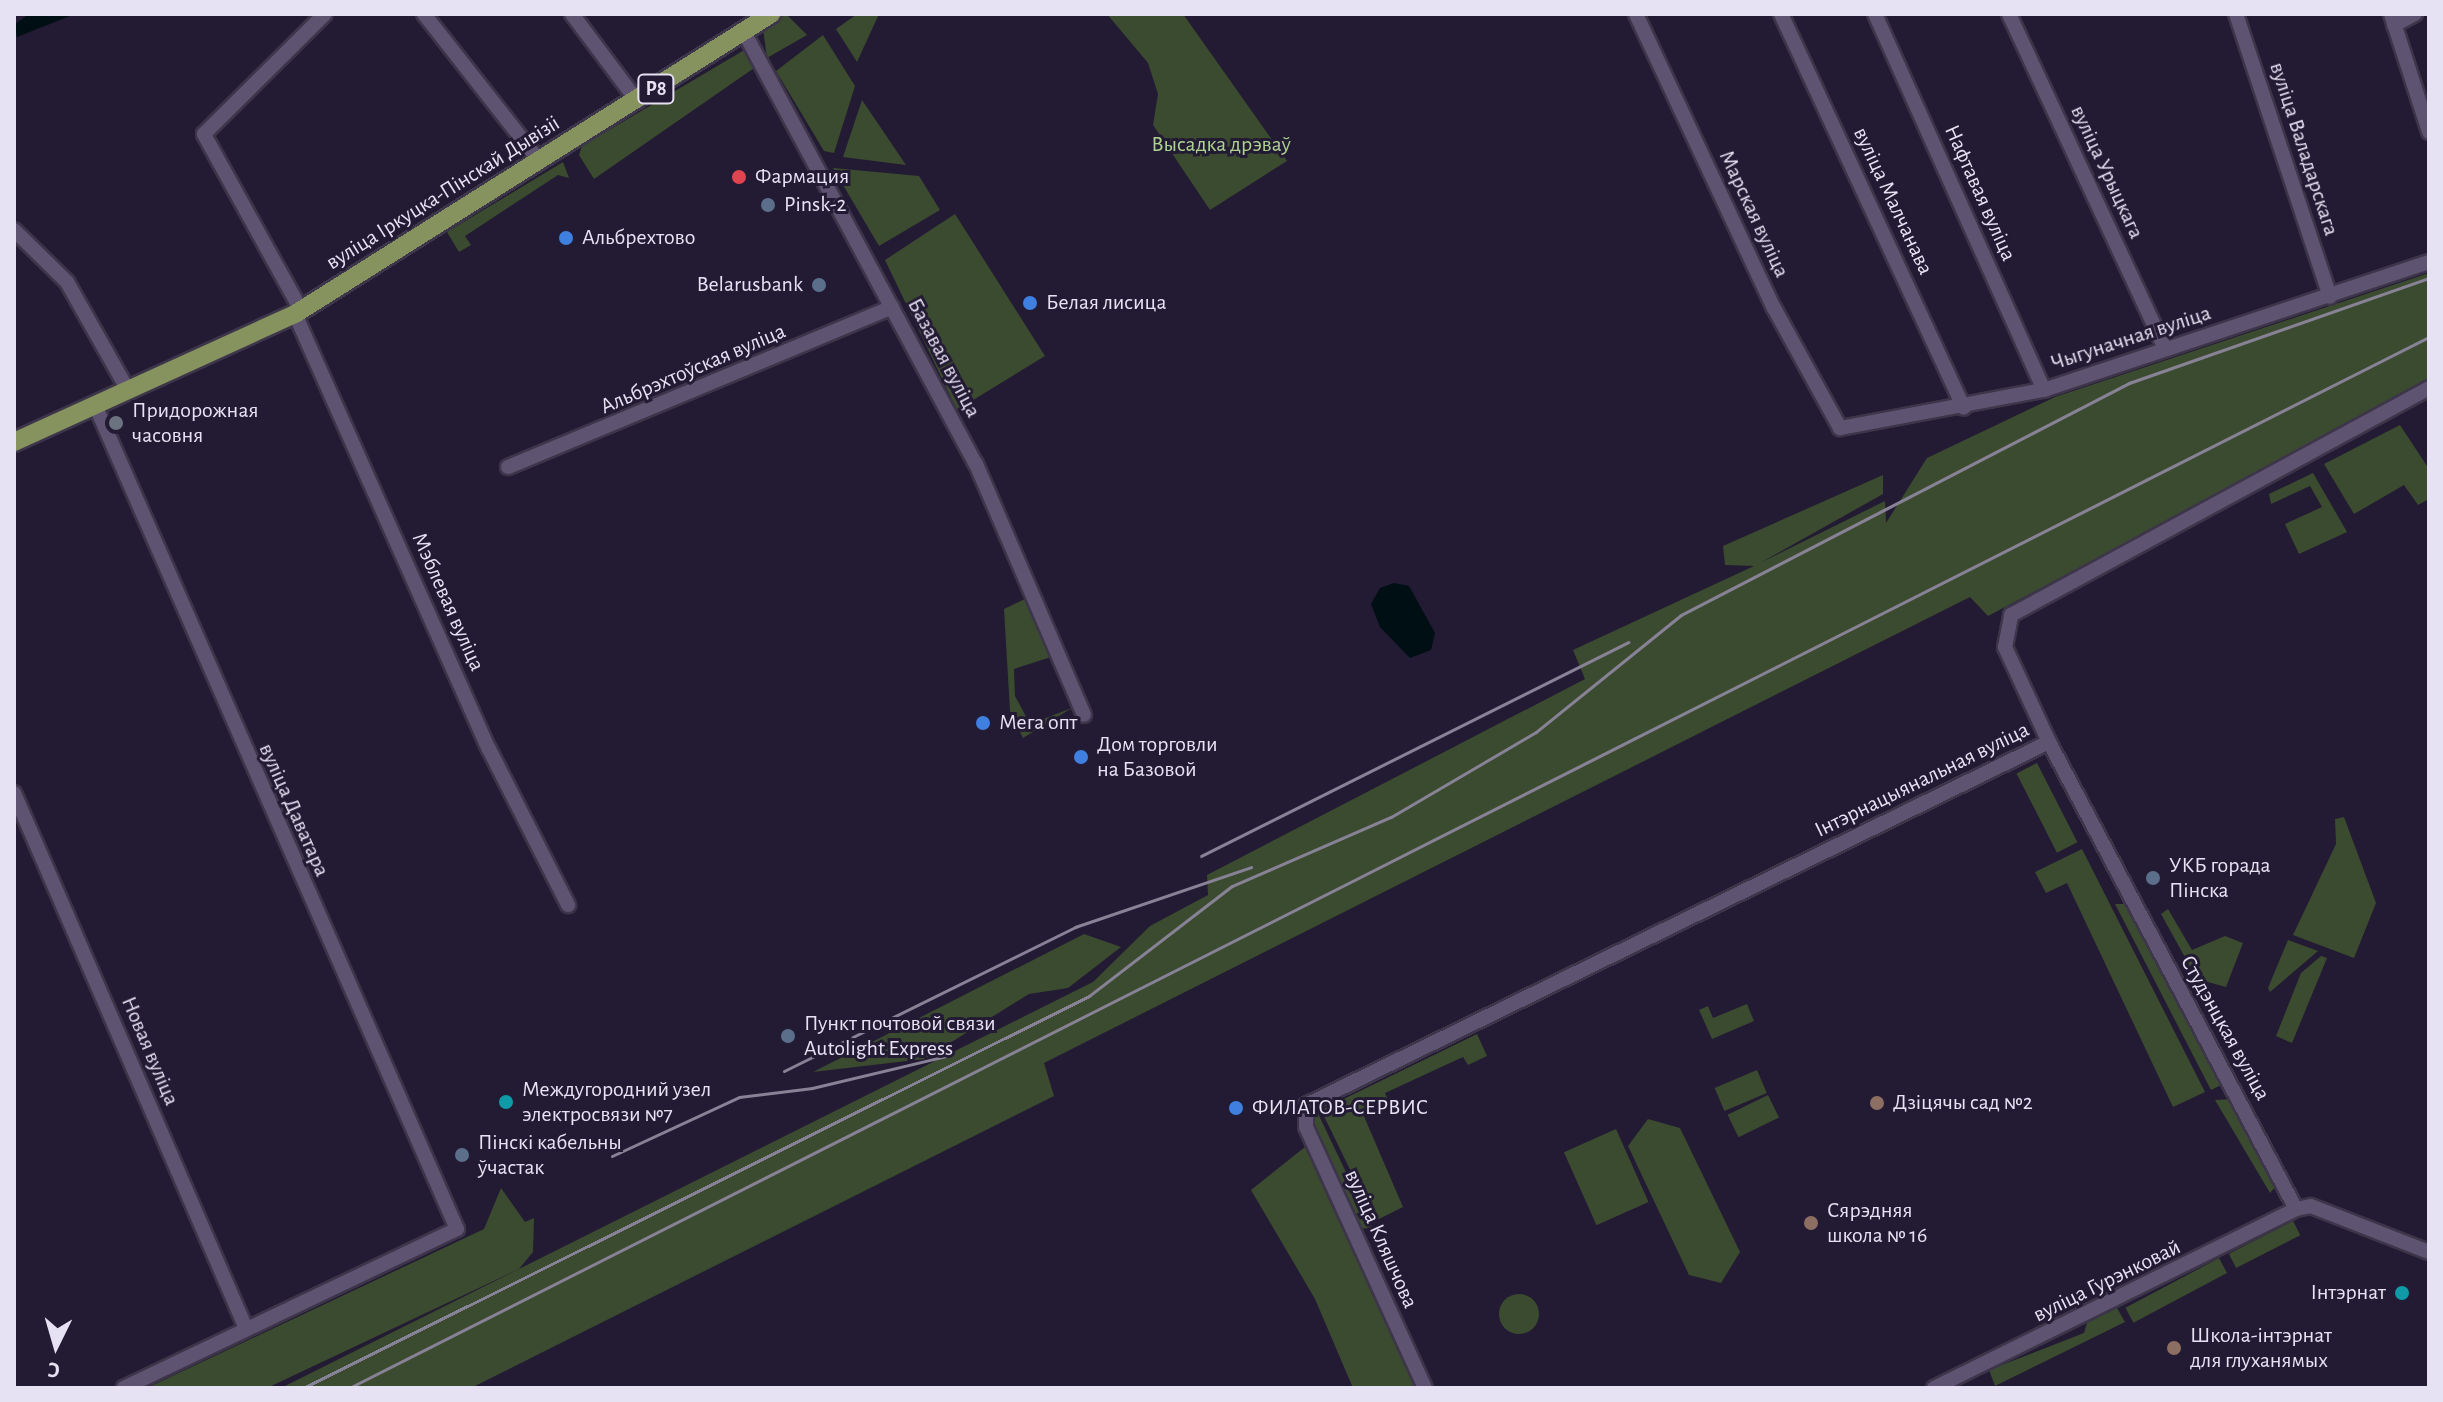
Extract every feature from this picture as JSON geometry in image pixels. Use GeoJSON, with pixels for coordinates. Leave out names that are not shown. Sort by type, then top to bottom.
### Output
{"type":"FeatureCollection","features":[{"type":"Feature","properties":{"kind":"main road","name":"вуліца Іркуцка-Пінскай Дывізіі"},"geometry":{"type":"LineString","coordinates":[[129,392],[298,312],[771,14]]}},
{"type":"Feature","properties":{"kind":"main road","name":"Р8"},"geometry":{"type":"LineString","coordinates":[[14,442],[129,392]]}},
{"type":"Feature","properties":{"kind":"street","name":"Мэблевая вуліца"},"geometry":{"type":"LineString","coordinates":[[325,14],[204,134],[298,312],[489,749],[568,905]]}},
{"type":"Feature","properties":{"kind":"street"},"geometry":{"type":"LineString","coordinates":[[424,14],[540,162]]}},
{"type":"Feature","properties":{"kind":"street"},"geometry":{"type":"LineString","coordinates":[[572,14],[637,101]]}},
{"type":"Feature","properties":{"kind":"street","name":"Марская вуліца"},"geometry":{"type":"LineString","coordinates":[[1636,14],[1774,308],[1840,428]]}},
{"type":"Feature","properties":{"kind":"street","name":"вуліца Малчанава"},"geometry":{"type":"LineString","coordinates":[[1781,14],[1964,408]]}},
{"type":"Feature","properties":{"kind":"street","name":"Нафтавая вуліца"},"geometry":{"type":"LineString","coordinates":[[1875,14],[2044,390]]}},
{"type":"Feature","properties":{"kind":"street","name":"вуліца Урыцкага"},"geometry":{"type":"LineString","coordinates":[[2009,14],[2165,348]]}},
{"type":"Feature","properties":{"kind":"street","name":"вуліца Валадарскага"},"geometry":{"type":"LineString","coordinates":[[2236,14],[2330,297]]}},
{"type":"Feature","properties":{"kind":"street"},"geometry":{"type":"LineString","coordinates":[[2415,14],[2393,20],[2429,132]]}},
{"type":"Feature","properties":{"kind":"street","name":"Базавая вуліца"},"geometry":{"type":"LineString","coordinates":[[744,32],[976,464],[1084,715]]}},
{"type":"Feature","properties":{"kind":"street"},"geometry":{"type":"LineString","coordinates":[[14,230],[67,282],[129,392]]}},
{"type":"Feature","properties":{"kind":"street","name":"Чыгуначная вуліца"},"geometry":{"type":"LineString","coordinates":[[1840,428],[1964,408],[2044,390],[2429,262]]}},
{"type":"Feature","properties":{"kind":"street","name":"Альбрэхтоўская вуліца"},"geometry":{"type":"LineString","coordinates":[[508,467],[892,307]]}},
{"type":"Feature","properties":{"kind":"street","name":"Інтэрнацыянальная вуліца"},"geometry":{"type":"LineString","coordinates":[[1306,1105],[2049,742],[2005,647],[2011,615],[2429,388]]}},
{"type":"Feature","properties":{"kind":"street","name":"вуліца Даватара"},"geometry":{"type":"LineString","coordinates":[[90,410],[457,1229],[245,1326]]}},
{"type":"Feature","properties":{"kind":"street","name":"Студэнцкая вуліца"},"geometry":{"type":"LineString","coordinates":[[2049,742],[2296,1209]]}},
{"type":"Feature","properties":{"kind":"street","name":"Новая вуліца"},"geometry":{"type":"LineString","coordinates":[[14,793],[245,1326]]}},
{"type":"Feature","properties":{"kind":"street","name":"вуліца Кляшчова"},"geometry":{"type":"LineString","coordinates":[[1306,1105],[1306,1127],[1425,1388]]}},
{"type":"Feature","properties":{"kind":"street"},"geometry":{"type":"LineString","coordinates":[[2296,1209],[2311,1206],[2429,1252]]}},
{"type":"Feature","properties":{"kind":"street","name":"вуліца Гурэнковай"},"geometry":{"type":"LineString","coordinates":[[1934,1388],[2296,1209]]}},
{"type":"Feature","properties":{"kind":"street"},"geometry":{"type":"LineString","coordinates":[[124,1388],[245,1326]]}},
{"type":"Feature","properties":{"kind":"green space"},"geometry":{"type":"Polygon","coordinates":[[[786,14],[807,35],[767,58],[763,29],[786,14]]]}},
{"type":"Feature","properties":{"kind":"green space"},"geometry":{"type":"Polygon","coordinates":[[[857,14],[879,14],[857,62],[836,29],[857,14]]]}},
{"type":"Feature","properties":{"kind":"green space","name":"Высадка дрэваў"},"geometry":{"type":"Polygon","coordinates":[[[1107,14],[1183,14],[1287,161],[1210,210],[1153,125],[1158,94],[1148,63],[1107,14]]]}},
{"type":"Feature","properties":{"kind":"green space"},"geometry":{"type":"Polygon","coordinates":[[[823,35],[855,86],[834,153],[824,151],[776,71],[823,35]]]}},
{"type":"Feature","properties":{"kind":"green space"},"geometry":{"type":"Polygon","coordinates":[[[746,49],[757,66],[594,179],[579,155],[582,146],[746,49]]]}},
{"type":"Feature","properties":{"kind":"green space"},"geometry":{"type":"Polygon","coordinates":[[[862,100],[906,165],[843,157],[862,100]]]}},
{"type":"Feature","properties":{"kind":"green space"},"geometry":{"type":"Polygon","coordinates":[[[563,162],[569,178],[558,175],[465,236],[471,245],[459,252],[447,232],[563,162]]]}},
{"type":"Feature","properties":{"kind":"green space"},"geometry":{"type":"Polygon","coordinates":[[[833,168],[919,176],[940,210],[879,246],[833,168]]]}},
{"type":"Feature","properties":{"kind":"green space"},"geometry":{"type":"Polygon","coordinates":[[[955,214],[1045,356],[957,410],[885,260],[955,214]]]}},
{"type":"Feature","properties":{"kind":"green space"},"geometry":{"type":"Polygon","coordinates":[[[2429,273],[2429,382],[1988,616],[1970,597],[1044,1063],[1054,1096],[471,1388],[281,1388],[1093,982],[1150,926],[1208,895],[1207,875],[1585,679],[1573,650],[1754,566],[1725,565],[1723,546],[1883,475],[1883,494],[1760,563],[1885,501],[1886,523],[1927,458],[2055,397],[2429,273]]]}},
{"type":"Feature","properties":{"kind":"green space"},"geometry":{"type":"Polygon","coordinates":[[[2400,425],[2429,469],[2429,499],[2418,505],[2404,485],[2354,514],[2324,464],[2400,425]]]}},
{"type":"Feature","properties":{"kind":"green space"},"geometry":{"type":"Polygon","coordinates":[[[2313,473],[2347,532],[2299,554],[2285,524],[2322,507],[2310,486],[2271,504],[2269,494],[2313,473]]]}},
{"type":"Feature","properties":{"kind":"green space"},"geometry":{"type":"Polygon","coordinates":[[[1025,599],[1051,657],[1014,669],[1015,696],[1030,724],[1072,708],[1023,738],[1010,711],[1004,609],[1025,599]]]}},
{"type":"Feature","properties":{"kind":"green space"},"geometry":{"type":"Polygon","coordinates":[[[2037,763],[2077,842],[2057,853],[2017,773],[2037,763]]]}},
{"type":"Feature","properties":{"kind":"green space"},"geometry":{"type":"Polygon","coordinates":[[[2344,817],[2376,903],[2354,958],[2293,935],[2336,844],[2335,819],[2344,817]]]}},
{"type":"Feature","properties":{"kind":"green space"},"geometry":{"type":"Polygon","coordinates":[[[2082,849],[2205,1092],[2173,1107],[2067,883],[2046,893],[2035,872],[2082,849]]]}},
{"type":"Feature","properties":{"kind":"green space"},"geometry":{"type":"Polygon","coordinates":[[[2115,904],[2128,904],[2223,1084],[2211,1090],[2115,904]]]}},
{"type":"Feature","properties":{"kind":"green space"},"geometry":{"type":"Polygon","coordinates":[[[2168,909],[2192,950],[2225,936],[2243,943],[2226,987],[2197,979],[2161,914],[2168,909]]]}},
{"type":"Feature","properties":{"kind":"green space"},"geometry":{"type":"Polygon","coordinates":[[[1084,934],[1121,947],[1068,988],[1029,994],[924,1059],[813,1072],[1084,934]]]}},
{"type":"Feature","properties":{"kind":"green space"},"geometry":{"type":"Polygon","coordinates":[[[2288,940],[2318,951],[2270,992],[2268,988],[2288,940]]]}},
{"type":"Feature","properties":{"kind":"green space"},"geometry":{"type":"Polygon","coordinates":[[[2321,956],[2327,958],[2292,1043],[2276,1036],[2301,973],[2321,956]]]}},
{"type":"Feature","properties":{"kind":"green space"},"geometry":{"type":"Polygon","coordinates":[[[1747,1004],[1754,1021],[1712,1039],[1699,1010],[1708,1006],[1713,1018],[1747,1004]]]}},
{"type":"Feature","properties":{"kind":"green space"},"geometry":{"type":"Polygon","coordinates":[[[1477,1034],[1487,1056],[1468,1065],[1463,1057],[1385,1093],[1389,1102],[1363,1114],[1403,1207],[1375,1221],[1321,1110],[1477,1034]]]}},
{"type":"Feature","properties":{"kind":"green space"},"geometry":{"type":"Polygon","coordinates":[[[1757,1070],[1767,1093],[1724,1111],[1715,1088],[1757,1070]]]}},
{"type":"Feature","properties":{"kind":"green space"},"geometry":{"type":"Polygon","coordinates":[[[1768,1095],[1779,1117],[1739,1137],[1728,1115],[1768,1095]]]}},
{"type":"Feature","properties":{"kind":"green space"},"geometry":{"type":"Polygon","coordinates":[[[2232,1099],[2276,1186],[2270,1193],[2215,1100],[2232,1099]]]}},
{"type":"Feature","properties":{"kind":"green space"},"geometry":{"type":"Polygon","coordinates":[[[1314,1105],[1373,1229],[1358,1228],[1309,1124],[1314,1105]]]}},
{"type":"Feature","properties":{"kind":"green space"},"geometry":{"type":"Polygon","coordinates":[[[1648,1119],[1680,1128],[1740,1252],[1721,1283],[1689,1275],[1628,1146],[1648,1119]]]}},
{"type":"Feature","properties":{"kind":"green space"},"geometry":{"type":"Polygon","coordinates":[[[1616,1129],[1649,1202],[1596,1225],[1564,1152],[1616,1129]]]}},
{"type":"Feature","properties":{"kind":"green space"},"geometry":{"type":"Polygon","coordinates":[[[1305,1147],[1417,1388],[1353,1388],[1315,1299],[1251,1190],[1305,1147]]]}},
{"type":"Feature","properties":{"kind":"green space"},"geometry":{"type":"Polygon","coordinates":[[[501,1188],[525,1222],[534,1218],[533,1252],[519,1269],[267,1388],[147,1388],[484,1229],[501,1188]]]}},
{"type":"Feature","properties":{"kind":"green space"},"geometry":{"type":"Polygon","coordinates":[[[2293,1221],[2300,1235],[2236,1268],[2229,1254],[2293,1221]]]}},
{"type":"Feature","properties":{"kind":"green space"},"geometry":{"type":"Polygon","coordinates":[[[2219,1258],[2227,1273],[2133,1323],[2125,1308],[2219,1258]]]}},
{"type":"Feature","properties":{"kind":"green space"},"geometry":{"type":"Polygon","coordinates":[[[1519,1294],[1533,1300],[1539,1314],[1533,1328],[1519,1334],[1505,1328],[1499,1314],[1505,1300],[1519,1294]]]}},
{"type":"Feature","properties":{"kind":"green space"},"geometry":{"type":"Polygon","coordinates":[[[2117,1308],[2125,1322],[1995,1386],[1989,1370],[2084,1333],[2087,1323],[2117,1308]]]}},
{"type":"Feature","properties":{"kind":"shaded area"},"geometry":{"type":"Polygon","coordinates":[[[29,14],[75,14],[17,37],[14,25],[29,14]]]}},
{"type":"Feature","properties":{"kind":"shaded area"},"geometry":{"type":"Polygon","coordinates":[[[1394,583],[1409,586],[1435,633],[1431,650],[1410,658],[1380,627],[1371,604],[1380,588],[1394,583]]]}},
{"type":"Feature","properties":{"kind":"railway"},"geometry":{"type":"LineString","coordinates":[[303,1388],[1089,996],[1232,886],[1391,817],[1536,732],[1681,615],[2129,383],[2429,278]]}},
{"type":"Feature","properties":{"kind":"railway"},"geometry":{"type":"LineString","coordinates":[[349,1388],[2429,337]]}},
{"type":"Feature","properties":{"kind":"railway"},"geometry":{"type":"LineString","coordinates":[[1201,856],[1628,642]]}},
{"type":"Feature","properties":{"kind":"railway"},"geometry":{"type":"LineString","coordinates":[[784,1071],[1075,927],[1251,867]]}},
{"type":"Feature","properties":{"kind":"railway"},"geometry":{"type":"LineString","coordinates":[[612,1156],[739,1097],[812,1088],[951,1055]]}},
{"type":"Feature","properties":{"kind":"place","name":"Фармация"},"geometry":{"type":"Point","coordinates":[739,177]}},
{"type":"Feature","properties":{"kind":"place","name":"Pinsk-2"},"geometry":{"type":"Point","coordinates":[768,205]}},
{"type":"Feature","properties":{"kind":"place","name":"Альбрехтово"},"geometry":{"type":"Point","coordinates":[566,238]}},
{"type":"Feature","properties":{"kind":"place","name":"Belarusbank"},"geometry":{"type":"Point","coordinates":[819,285]}},
{"type":"Feature","properties":{"kind":"place","name":"Белая лисица"},"geometry":{"type":"Point","coordinates":[1030,303]}},
{"type":"Feature","properties":{"kind":"place","name":"Придорожная часовня"},"geometry":{"type":"Point","coordinates":[116,423]}},
{"type":"Feature","properties":{"kind":"place","name":"Мега опт"},"geometry":{"type":"Point","coordinates":[983,723]}},
{"type":"Feature","properties":{"kind":"place","name":"Дом торговли на Базовой"},"geometry":{"type":"Point","coordinates":[1081,757]}},
{"type":"Feature","properties":{"kind":"place","name":"УКБ горада Пінска"},"geometry":{"type":"Point","coordinates":[2153,878]}},
{"type":"Feature","properties":{"kind":"place","name":"Пункт почтовой связи Autolight Express"},"geometry":{"type":"Point","coordinates":[788,1036]}},
{"type":"Feature","properties":{"kind":"place","name":"Междугородний узел электросвязи №7"},"geometry":{"type":"Point","coordinates":[506,1102]}},
{"type":"Feature","properties":{"kind":"place","name":"Дзіцячы сад №2"},"geometry":{"type":"Point","coordinates":[1877,1103]}},
{"type":"Feature","properties":{"kind":"place","name":"ФИЛАТОВ-СЕРВИС"},"geometry":{"type":"Point","coordinates":[1236,1108]}},
{"type":"Feature","properties":{"kind":"place","name":"Пінскі кабельны ўчастак"},"geometry":{"type":"Point","coordinates":[462,1155]}},
{"type":"Feature","properties":{"kind":"place","name":"Сярэдняя школа № 16"},"geometry":{"type":"Point","coordinates":[1811,1223]}},
{"type":"Feature","properties":{"kind":"place","name":"Інтэрнат"},"geometry":{"type":"Point","coordinates":[2402,1293]}},
{"type":"Feature","properties":{"kind":"place","name":"Школа-інтэрнат для глуханямых"},"geometry":{"type":"Point","coordinates":[2174,1348]}}]}
